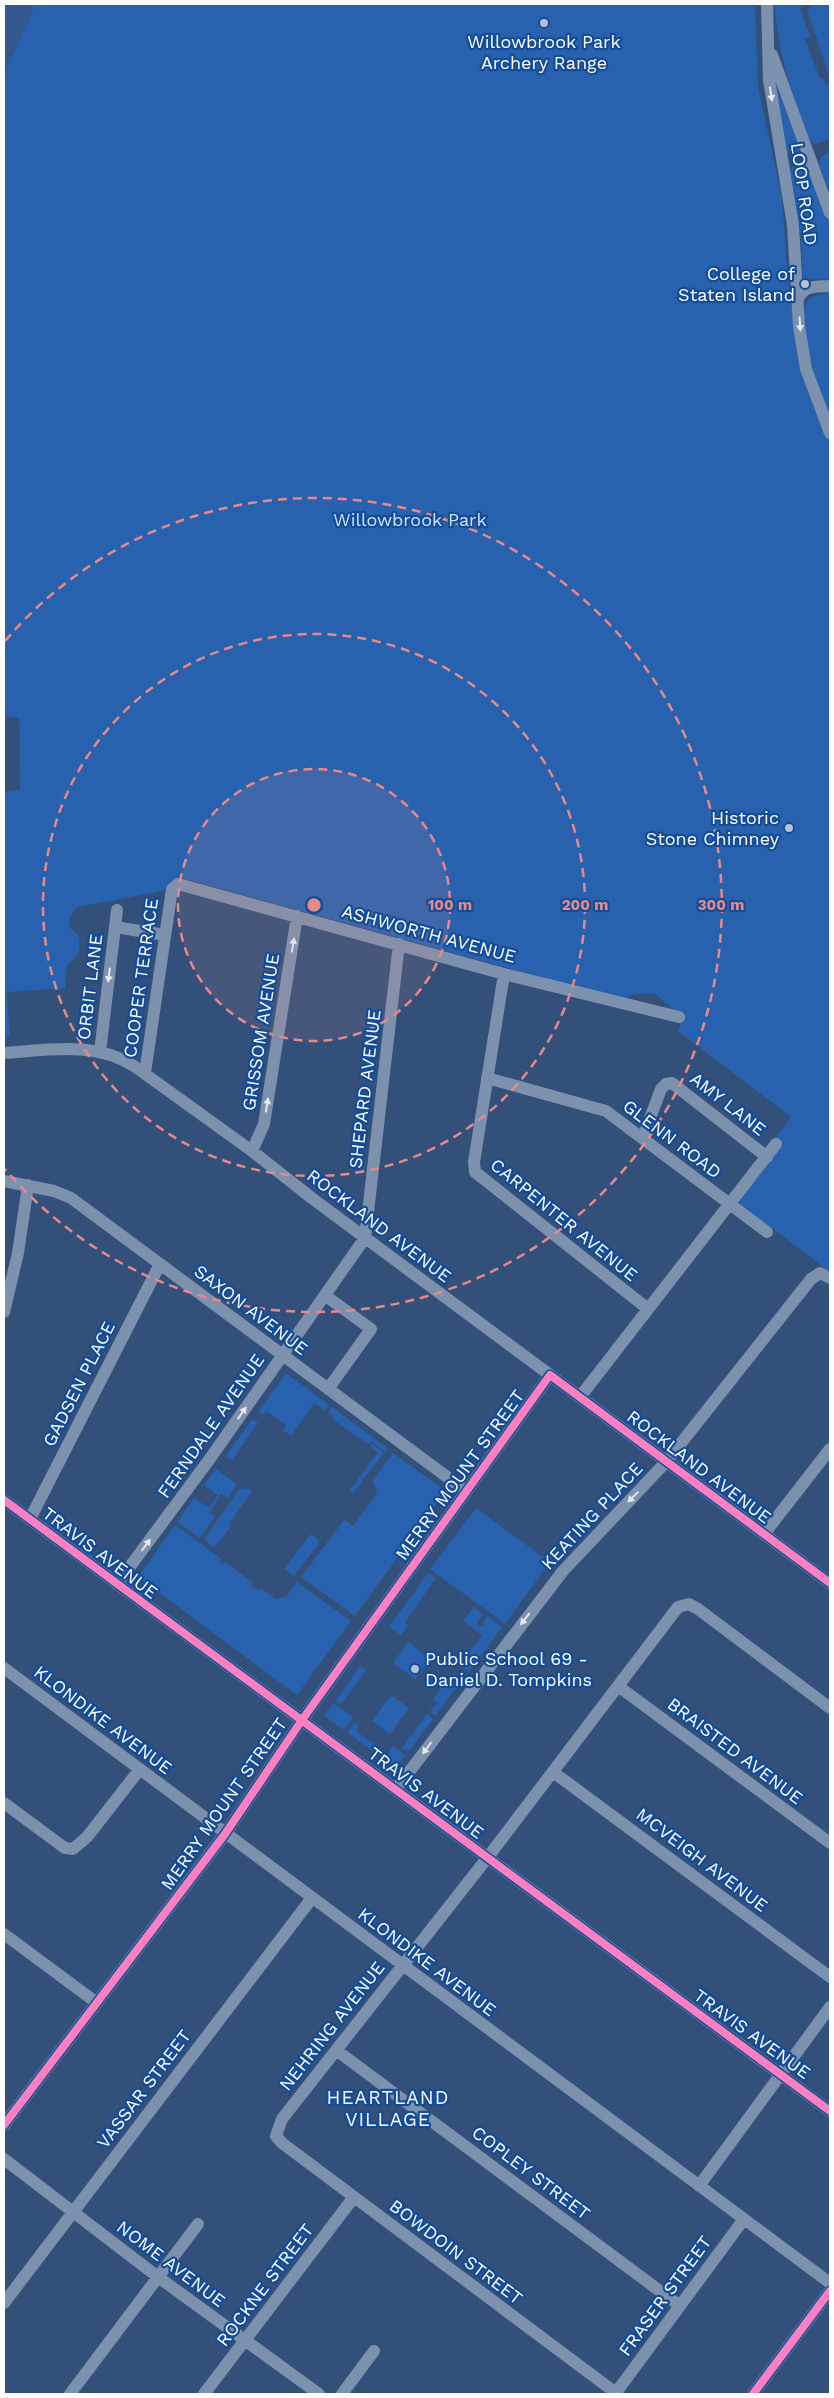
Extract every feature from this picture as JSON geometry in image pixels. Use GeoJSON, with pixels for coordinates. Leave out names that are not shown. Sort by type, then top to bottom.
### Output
{"type":"FeatureCollection","features":[{"type":"Feature","properties":{"kind":"street","name":"LOOP ROAD"},"geometry":{"type":"LineString","coordinates":[[767,4],[769,80],[793,225],[799,326],[806,369],[830,433]]}},
{"type":"Feature","properties":{"kind":"street","name":"LOOP ROAD"},"geometry":{"type":"LineString","coordinates":[[769,45],[830,213]]}},
{"type":"Feature","properties":{"kind":"street"},"geometry":{"type":"LineString","coordinates":[[798,299],[803,290],[807,288],[830,286]]}},
{"type":"Feature","properties":{"kind":"street","name":"ASHWORTH AVENUE"},"geometry":{"type":"LineString","coordinates":[[172,889],[178,884],[504,974],[679,1017]]}},
{"type":"Feature","properties":{"kind":"street","name":"COOPER TERRACE"},"geometry":{"type":"LineString","coordinates":[[145,1073],[172,889]]}},
{"type":"Feature","properties":{"kind":"street","name":"ORBIT LANE"},"geometry":{"type":"LineString","coordinates":[[100,1052],[117,910]]}},
{"type":"Feature","properties":{"kind":"street","name":"GRISSOM AVENUE"},"geometry":{"type":"LineString","coordinates":[[252,1151],[264,1124],[297,916]]}},
{"type":"Feature","properties":{"kind":"street","name":"ORBIT LANE"},"geometry":{"type":"LineString","coordinates":[[115,927],[165,935]]}},
{"type":"Feature","properties":{"kind":"street","name":"SHEPARD AVENUE"},"geometry":{"type":"LineString","coordinates":[[365,1238],[399,944]]}},
{"type":"Feature","properties":{"kind":"street","name":"CARPENTER AVENUE"},"geometry":{"type":"LineString","coordinates":[[504,974],[474,1169],[477,1176],[648,1310]]}},
{"type":"Feature","properties":{"kind":"street","name":"ROCKLAND AVENUE"},"geometry":{"type":"LineString","coordinates":[[4,1053],[75,1048],[122,1058],[252,1151],[365,1238],[830,1582]]}},
{"type":"Feature","properties":{"kind":"street","name":"GLENN ROAD"},"geometry":{"type":"LineString","coordinates":[[487,1078],[606,1111],[767,1232]]}},
{"type":"Feature","properties":{"kind":"street","name":"AMY LANE"},"geometry":{"type":"LineString","coordinates":[[643,1138],[661,1089],[669,1083],[678,1086],[766,1157]]}},
{"type":"Feature","properties":{"kind":"street"},"geometry":{"type":"LineString","coordinates":[[580,1397],[776,1144]]}},
{"type":"Feature","properties":{"kind":"street","name":"SAXON AVENUE"},"geometry":{"type":"LineString","coordinates":[[4,1181],[28,1185],[71,1198],[466,1491]]}},
{"type":"Feature","properties":{"kind":"street"},"geometry":{"type":"LineString","coordinates":[[4,1312],[18,1253],[28,1185]]}},
{"type":"Feature","properties":{"kind":"street","name":"FERNDALE AVENUE"},"geometry":{"type":"LineString","coordinates":[[117,1584],[188,1489],[326,1296],[365,1238]]}},
{"type":"Feature","properties":{"kind":"street","name":"GADSEN PLACE"},"geometry":{"type":"LineString","coordinates":[[30,1519],[160,1264]]}},
{"type":"Feature","properties":{"kind":"street","name":"KEATING PLACE"},"geometry":{"type":"LineString","coordinates":[[396,1789],[563,1571],[666,1462],[811,1279],[825,1275]]}},
{"type":"Feature","properties":{"kind":"street"},"geometry":{"type":"LineString","coordinates":[[326,1296],[371,1330],[328,1389]]}},
{"type":"Feature","properties":{"kind":"street","name":"MERRY MOUNT STREET"},"geometry":{"type":"LineString","coordinates":[[4,2125],[225,1834],[302,1720],[550,1375]]}},
{"type":"Feature","properties":{"kind":"street"},"geometry":{"type":"LineString","coordinates":[[764,1534],[830,1449]]}},
{"type":"Feature","properties":{"kind":"street","name":"TRAVIS AVENUE"},"geometry":{"type":"LineString","coordinates":[[4,1500],[830,2111]]}},
{"type":"Feature","properties":{"kind":"street","name":"NEHRING AVENUE"},"geometry":{"type":"LineString","coordinates":[[276,2136],[282,2119],[488,1857],[678,1607],[689,1604],[698,1609],[830,1708]]}},
{"type":"Feature","properties":{"kind":"street","name":"KLONDIKE AVENUE"},"geometry":{"type":"LineString","coordinates":[[4,1668],[830,2283]]}},
{"type":"Feature","properties":{"kind":"street","name":"BRAISTED AVENUE"},"geometry":{"type":"LineString","coordinates":[[618,1686],[830,1843]]}},
{"type":"Feature","properties":{"kind":"street"},"geometry":{"type":"LineString","coordinates":[[4,1803],[65,1848],[74,1849],[88,1837],[140,1769]]}},
{"type":"Feature","properties":{"kind":"street","name":"MCVEIGH AVENUE"},"geometry":{"type":"LineString","coordinates":[[553,1772],[830,1977]]}},
{"type":"Feature","properties":{"kind":"street","name":"VASSAR STREET"},"geometry":{"type":"LineString","coordinates":[[4,2303],[312,1898]]}},
{"type":"Feature","properties":{"kind":"street"},"geometry":{"type":"LineString","coordinates":[[4,1934],[97,2003]]}},
{"type":"Feature","properties":{"kind":"street"},"geometry":{"type":"LineString","coordinates":[[699,2186],[830,2007]]}},
{"type":"Feature","properties":{"kind":"street","name":"COPLEY STREET"},"geometry":{"type":"LineString","coordinates":[[336,2050],[680,2306]]}},
{"type":"Feature","properties":{"kind":"street","name":"BOWDOIN STREET"},"geometry":{"type":"LineString","coordinates":[[276,2136],[282,2143],[616,2394]]}},
{"type":"Feature","properties":{"kind":"street","name":"NOME AVENUE"},"geometry":{"type":"LineString","coordinates":[[4,2159],[158,2277],[319,2394]]}},
{"type":"Feature","properties":{"kind":"street","name":"ROCKNE STREET"},"geometry":{"type":"LineString","coordinates":[[204,2394],[354,2197]]}},
{"type":"Feature","properties":{"kind":"street","name":"FRASER STREET"},"geometry":{"type":"LineString","coordinates":[[616,2394],[744,2219]]}},
{"type":"Feature","properties":{"kind":"street"},"geometry":{"type":"LineString","coordinates":[[70,2394],[198,2224]]}},
{"type":"Feature","properties":{"kind":"street"},"geometry":{"type":"LineString","coordinates":[[753,2394],[830,2291]]}},
{"type":"Feature","properties":{"kind":"street"},"geometry":{"type":"LineString","coordinates":[[342,2394],[374,2351]]}},
{"type":"Feature","properties":{"kind":"green space","name":"Willowbrook Park"},"geometry":{"type":"Polygon","coordinates":[[[4,4],[755,4],[758,85],[782,199],[788,281],[806,386],[830,443],[830,1272],[740,1204],[740,1200],[783,1144],[776,1137],[791,1117],[678,1031],[682,1020],[681,1015],[654,993],[634,994],[623,1000],[186,879],[171,881],[163,891],[77,907],[70,917],[69,927],[78,935],[80,944],[77,956],[67,965],[65,988],[7,992],[10,1036],[4,1037],[4,792],[20,790],[19,718],[4,716],[4,4]]]}},
{"type":"Feature","properties":{"kind":"green space"},"geometry":{"type":"Polygon","coordinates":[[[774,4],[803,4],[800,8],[810,37],[805,39],[820,79],[823,78],[825,83],[830,86],[830,139],[815,144],[810,140],[787,74],[779,41],[774,4]]]}},
{"type":"Feature","properties":{"kind":"green space"},"geometry":{"type":"Polygon","coordinates":[[[813,4],[830,4],[830,78],[807,9],[813,4]]]}},
{"type":"Feature","properties":{"kind":"green space"},"geometry":{"type":"Polygon","coordinates":[[[775,83],[801,150],[791,155],[787,154],[775,83]]]}},
{"type":"Feature","properties":{"kind":"green space"},"geometry":{"type":"Polygon","coordinates":[[[830,151],[830,193],[819,164],[822,156],[830,151]]]}},
{"type":"Feature","properties":{"kind":"green space"},"geometry":{"type":"Polygon","coordinates":[[[807,162],[830,222],[830,279],[804,280],[803,277],[800,225],[790,169],[807,162]]]}},
{"type":"Feature","properties":{"kind":"green space"},"geometry":{"type":"Polygon","coordinates":[[[830,293],[830,421],[809,357],[804,322],[805,308],[810,297],[830,293]]]}},
{"type":"Feature","properties":{"kind":"green space"},"geometry":{"type":"Polygon","coordinates":[[[286,1373],[329,1405],[325,1410],[314,1403],[291,1436],[283,1430],[286,1425],[266,1411],[263,1415],[258,1412],[286,1373]]]}},
{"type":"Feature","properties":{"kind":"green space"},"geometry":{"type":"Polygon","coordinates":[[[332,1407],[387,1448],[385,1452],[371,1441],[368,1444],[332,1419],[334,1416],[328,1413],[332,1407]]]}},
{"type":"Feature","properties":{"kind":"green space"},"geometry":{"type":"Polygon","coordinates":[[[252,1419],[258,1423],[232,1460],[226,1456],[252,1419]]]}},
{"type":"Feature","properties":{"kind":"green space"},"geometry":{"type":"Polygon","coordinates":[[[372,1444],[384,1453],[353,1493],[350,1490],[378,1452],[370,1446],[372,1444]]]}},
{"type":"Feature","properties":{"kind":"green space"},"geometry":{"type":"Polygon","coordinates":[[[393,1453],[446,1491],[355,1616],[301,1577],[344,1520],[353,1526],[377,1494],[373,1480],[393,1453]]]}},
{"type":"Feature","properties":{"kind":"green space"},"geometry":{"type":"Polygon","coordinates":[[[216,1469],[237,1484],[228,1498],[221,1494],[209,1512],[215,1516],[201,1537],[198,1537],[177,1522],[194,1498],[209,1508],[218,1495],[204,1485],[216,1469]]]}},
{"type":"Feature","properties":{"kind":"green space"},"geometry":{"type":"Polygon","coordinates":[[[247,1488],[252,1491],[229,1524],[231,1526],[217,1545],[211,1546],[204,1539],[240,1489],[247,1488]]]}},
{"type":"Feature","properties":{"kind":"green space"},"geometry":{"type":"Polygon","coordinates":[[[476,1508],[550,1562],[505,1624],[430,1569],[476,1508]]]}},
{"type":"Feature","properties":{"kind":"green space"},"geometry":{"type":"Polygon","coordinates":[[[175,1525],[221,1559],[219,1562],[222,1564],[225,1562],[253,1583],[251,1586],[259,1591],[261,1588],[276,1599],[286,1597],[297,1582],[351,1621],[297,1695],[138,1577],[175,1525]]]}},
{"type":"Feature","properties":{"kind":"green space"},"geometry":{"type":"Polygon","coordinates":[[[311,1534],[318,1539],[319,1543],[294,1576],[284,1569],[311,1534]]]}},
{"type":"Feature","properties":{"kind":"green space"},"geometry":{"type":"Polygon","coordinates":[[[428,1573],[436,1578],[405,1622],[408,1625],[401,1635],[389,1627],[428,1573]]]}},
{"type":"Feature","properties":{"kind":"green space"},"geometry":{"type":"Polygon","coordinates":[[[474,1607],[484,1615],[478,1620],[477,1625],[482,1626],[487,1616],[502,1627],[469,1671],[460,1666],[482,1635],[463,1621],[474,1607]]]}},
{"type":"Feature","properties":{"kind":"green space"},"geometry":{"type":"Polygon","coordinates":[[[408,1642],[430,1659],[415,1679],[393,1663],[408,1642]]]}},
{"type":"Feature","properties":{"kind":"green space"},"geometry":{"type":"Polygon","coordinates":[[[360,1666],[366,1670],[341,1704],[336,1700],[360,1666]]]}},
{"type":"Feature","properties":{"kind":"green space"},"geometry":{"type":"Polygon","coordinates":[[[452,1674],[461,1681],[435,1716],[430,1712],[437,1703],[433,1699],[452,1674]]]}},
{"type":"Feature","properties":{"kind":"green space"},"geometry":{"type":"Polygon","coordinates":[[[391,1695],[409,1708],[390,1734],[372,1721],[391,1695]]]}},
{"type":"Feature","properties":{"kind":"green space"},"geometry":{"type":"Polygon","coordinates":[[[333,1703],[353,1717],[344,1730],[324,1716],[333,1703]]]}},
{"type":"Feature","properties":{"kind":"green space"},"geometry":{"type":"Polygon","coordinates":[[[427,1714],[433,1719],[408,1752],[402,1748],[427,1714]]]}},
{"type":"Feature","properties":{"kind":"green space"},"geometry":{"type":"Polygon","coordinates":[[[354,1723],[359,1726],[356,1731],[388,1754],[393,1746],[405,1755],[396,1768],[348,1733],[354,1723]]]}},
{"type":"Feature","properties":{"kind":"shaded area"},"geometry":{"type":"Polygon","coordinates":[[[4,4],[31,4],[33,11],[4,75],[4,4]]]}},
{"type":"Feature","properties":{"kind":"cycle path"},"geometry":{"type":"LineString","coordinates":[[4,2125],[225,1834],[302,1720],[550,1375],[830,1583]]}},
{"type":"Feature","properties":{"kind":"cycle path"},"geometry":{"type":"LineString","coordinates":[[4,1500],[830,2111]]}},
{"type":"Feature","properties":{"kind":"cycle path"},"geometry":{"type":"LineString","coordinates":[[753,2394],[830,2291]]}},
{"type":"Feature","properties":{"kind":"place","name":"Willowbrook Park Archery Range"},"geometry":{"type":"Point","coordinates":[544,23]}},
{"type":"Feature","properties":{"kind":"place","name":"College of Staten Island"},"geometry":{"type":"Point","coordinates":[805,284]}},
{"type":"Feature","properties":{"kind":"place","name":"Historic Stone Chimney"},"geometry":{"type":"Point","coordinates":[789,828]}},
{"type":"Feature","properties":{"kind":"place","name":"Public School 69 - Daniel D. Tompkins"},"geometry":{"type":"Point","coordinates":[415,1669]}},
{"type":"Feature","properties":{"kind":"district","name":"HEARTLAND VILLAGE"},"geometry":{"type":"Point","coordinates":[388,2108]}}]}
